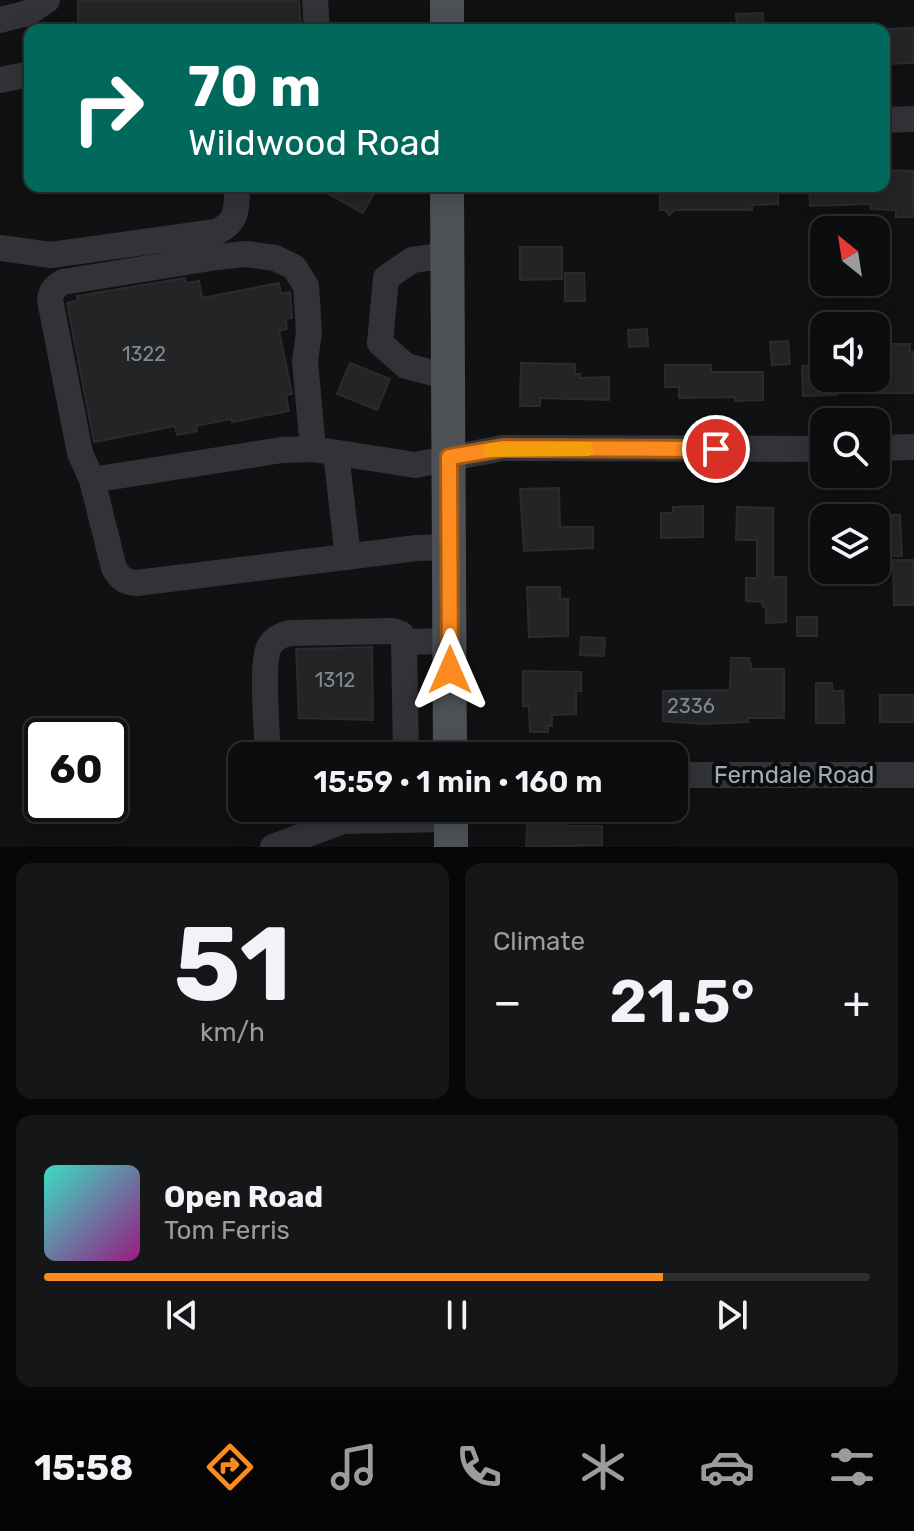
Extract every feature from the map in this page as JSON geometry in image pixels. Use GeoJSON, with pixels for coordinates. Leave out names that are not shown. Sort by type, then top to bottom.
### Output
{"type":"FeatureCollection","features":[{"type":"Feature","properties":{"kind":"main road"},"geometry":{"type":"LineString","coordinates":[[447,0],[447,24]]}},
{"type":"Feature","properties":{"kind":"main road"},"geometry":{"type":"LineString","coordinates":[[440,192],[448,255],[450,742]]}},
{"type":"Feature","properties":{"kind":"street"},"geometry":{"type":"LineString","coordinates":[[0,20],[28,13],[47,0]]}},
{"type":"Feature","properties":{"kind":"street"},"geometry":{"type":"LineString","coordinates":[[315,0],[317,24]]}},
{"type":"Feature","properties":{"kind":"street"},"geometry":{"type":"LineString","coordinates":[[0,80],[24,75]]}},
{"type":"Feature","properties":{"kind":"street"},"geometry":{"type":"LineString","coordinates":[[890,120],[914,119]]}},
{"type":"Feature","properties":{"kind":"street"},"geometry":{"type":"LineString","coordinates":[[0,248],[51,255],[216,232],[234,219],[236,192]]}},
{"type":"Feature","properties":{"kind":"street"},"geometry":{"type":"LineString","coordinates":[[348,557],[305,361],[309,332],[306,286],[294,267],[275,258],[246,254],[63,282],[55,286],[50,300],[80,453],[92,480],[114,568],[119,577],[137,583],[348,557],[417,548],[449,547]]}},
{"type":"Feature","properties":{"kind":"street"},"geometry":{"type":"LineString","coordinates":[[448,255],[412,260],[386,278],[380,343],[406,366],[449,377]]}},
{"type":"Feature","properties":{"kind":"street"},"geometry":{"type":"LineString","coordinates":[[890,448],[914,447]]}},
{"type":"Feature","properties":{"kind":"street"},"geometry":{"type":"LineString","coordinates":[[92,480],[282,450],[324,451],[415,465],[503,448],[810,449]]}},
{"type":"Feature","properties":{"kind":"street"},"geometry":{"type":"LineString","coordinates":[[268,742],[266,658],[273,641],[290,633],[393,631],[401,634],[404,642],[406,742]]}},
{"type":"Feature","properties":{"kind":"street"},"geometry":{"type":"LineString","coordinates":[[404,642],[450,641]]}},
{"type":"Feature","properties":{"kind":"street","name":"Ferndale Road"},"geometry":{"type":"LineString","coordinates":[[688,775],[914,775]]}},
{"type":"Feature","properties":{"kind":"street"},"geometry":{"type":"LineString","coordinates":[[273,847],[343,821],[451,825]]}},
{"type":"Feature","properties":{"kind":"building"},"geometry":{"type":"Polygon","coordinates":[[[78,0],[299,0],[301,24],[78,24],[78,0]]]}},
{"type":"Feature","properties":{"kind":"building"},"geometry":{"type":"Polygon","coordinates":[[[763,13],[764,24],[737,24],[736,14],[763,13]]]}},
{"type":"Feature","properties":{"kind":"building"},"geometry":{"type":"Polygon","coordinates":[[[914,28],[914,63],[890,64],[890,29],[914,28]]]}},
{"type":"Feature","properties":{"kind":"building"},"geometry":{"type":"Polygon","coordinates":[[[890,170],[913,171],[914,217],[896,217],[896,210],[871,209],[871,204],[810,206],[809,192],[890,192],[890,170]]]}},
{"type":"Feature","properties":{"kind":"building"},"geometry":{"type":"Polygon","coordinates":[[[325,192],[375,192],[363,213],[325,192]]]}},
{"type":"Feature","properties":{"kind":"building"},"geometry":{"type":"Polygon","coordinates":[[[660,192],[778,192],[778,204],[752,205],[752,210],[675,210],[669,215],[665,210],[660,210],[660,192]]]}},
{"type":"Feature","properties":{"kind":"building"},"geometry":{"type":"Polygon","coordinates":[[[520,247],[562,247],[562,279],[520,280],[520,247]]]}},
{"type":"Feature","properties":{"kind":"building"},"geometry":{"type":"Polygon","coordinates":[[[565,273],[584,273],[585,301],[565,301],[565,273]]]}},
{"type":"Feature","properties":{"kind":"building"},"geometry":{"type":"Polygon","coordinates":[[[185,278],[186,283],[199,281],[202,298],[279,283],[281,294],[290,292],[292,318],[286,319],[287,329],[279,331],[292,394],[286,395],[289,411],[196,426],[197,431],[177,435],[175,426],[94,442],[67,303],[78,300],[77,296],[185,278]]]}},
{"type":"Feature","properties":{"kind":"building"},"geometry":{"type":"Polygon","coordinates":[[[647,329],[648,346],[629,347],[628,330],[647,329]]]}},
{"type":"Feature","properties":{"kind":"building"},"geometry":{"type":"Polygon","coordinates":[[[788,341],[790,364],[772,365],[770,342],[788,341]]]}},
{"type":"Feature","properties":{"kind":"building"},"geometry":{"type":"Polygon","coordinates":[[[890,344],[910,344],[910,352],[914,352],[914,393],[876,393],[890,392],[890,344]]]}},
{"type":"Feature","properties":{"kind":"building"},"geometry":{"type":"Polygon","coordinates":[[[350,363],[390,379],[377,410],[337,394],[350,363]]]}},
{"type":"Feature","properties":{"kind":"building"},"geometry":{"type":"Polygon","coordinates":[[[521,363],[575,364],[575,374],[580,374],[580,378],[609,377],[609,400],[540,398],[540,406],[520,406],[521,363]]]}},
{"type":"Feature","properties":{"kind":"building"},"geometry":{"type":"Polygon","coordinates":[[[665,365],[711,365],[711,372],[763,372],[763,400],[679,398],[679,387],[665,387],[665,365]]]}},
{"type":"Feature","properties":{"kind":"building"},"geometry":{"type":"Polygon","coordinates":[[[802,366],[810,366],[810,392],[837,392],[837,395],[803,396],[802,366]]]}},
{"type":"Feature","properties":{"kind":"building"},"geometry":{"type":"Polygon","coordinates":[[[559,488],[560,527],[593,527],[593,548],[524,551],[520,489],[559,488]]]}},
{"type":"Feature","properties":{"kind":"building"},"geometry":{"type":"Polygon","coordinates":[[[703,506],[703,537],[661,538],[661,513],[673,513],[673,507],[703,506]]]}},
{"type":"Feature","properties":{"kind":"building"},"geometry":{"type":"Polygon","coordinates":[[[737,507],[773,508],[773,577],[786,577],[786,622],[766,623],[766,607],[762,602],[746,601],[746,578],[757,578],[757,540],[736,540],[737,507]]]}},
{"type":"Feature","properties":{"kind":"building"},"geometry":{"type":"Polygon","coordinates":[[[890,515],[900,515],[902,556],[890,556],[890,515]]]}},
{"type":"Feature","properties":{"kind":"building"},"geometry":{"type":"Polygon","coordinates":[[[893,560],[914,560],[914,605],[894,605],[893,560]]]}},
{"type":"Feature","properties":{"kind":"building"},"geometry":{"type":"Polygon","coordinates":[[[527,587],[560,587],[560,599],[568,599],[568,636],[529,637],[527,587]]]}},
{"type":"Feature","properties":{"kind":"building"},"geometry":{"type":"Polygon","coordinates":[[[797,617],[817,617],[817,636],[797,636],[797,617]]]}},
{"type":"Feature","properties":{"kind":"building"},"geometry":{"type":"Polygon","coordinates":[[[581,637],[605,638],[604,656],[580,655],[581,637]]]}},
{"type":"Feature","properties":{"kind":"building"},"geometry":{"type":"Polygon","coordinates":[[[372,647],[373,720],[299,718],[296,649],[372,647]]]}},
{"type":"Feature","properties":{"kind":"building"},"geometry":{"type":"Polygon","coordinates":[[[731,658],[749,658],[752,669],[784,669],[784,718],[748,718],[748,722],[702,724],[663,721],[663,691],[730,690],[731,658]]]}},
{"type":"Feature","properties":{"kind":"building"},"geometry":{"type":"Polygon","coordinates":[[[523,671],[581,672],[581,691],[576,691],[576,714],[552,715],[552,726],[548,726],[548,732],[530,732],[529,706],[523,706],[523,671]]]}},
{"type":"Feature","properties":{"kind":"building"},"geometry":{"type":"Polygon","coordinates":[[[816,683],[832,683],[832,691],[843,691],[844,723],[816,723],[816,683]]]}},
{"type":"Feature","properties":{"kind":"building"},"geometry":{"type":"Polygon","coordinates":[[[880,695],[914,695],[914,722],[880,722],[880,695]]]}},
{"type":"Feature","properties":{"kind":"building"},"geometry":{"type":"Polygon","coordinates":[[[527,822],[602,826],[602,845],[526,847],[527,822]]]}},
{"type":"Feature","properties":{"kind":"slow traffic"},"geometry":{"type":"LineString","coordinates":[[491,450],[587,449]]}},
{"type":"Feature","properties":{"kind":"route"},"geometry":{"type":"LineString","coordinates":[[450,670],[449,457],[503,448],[716,449]]}}]}
